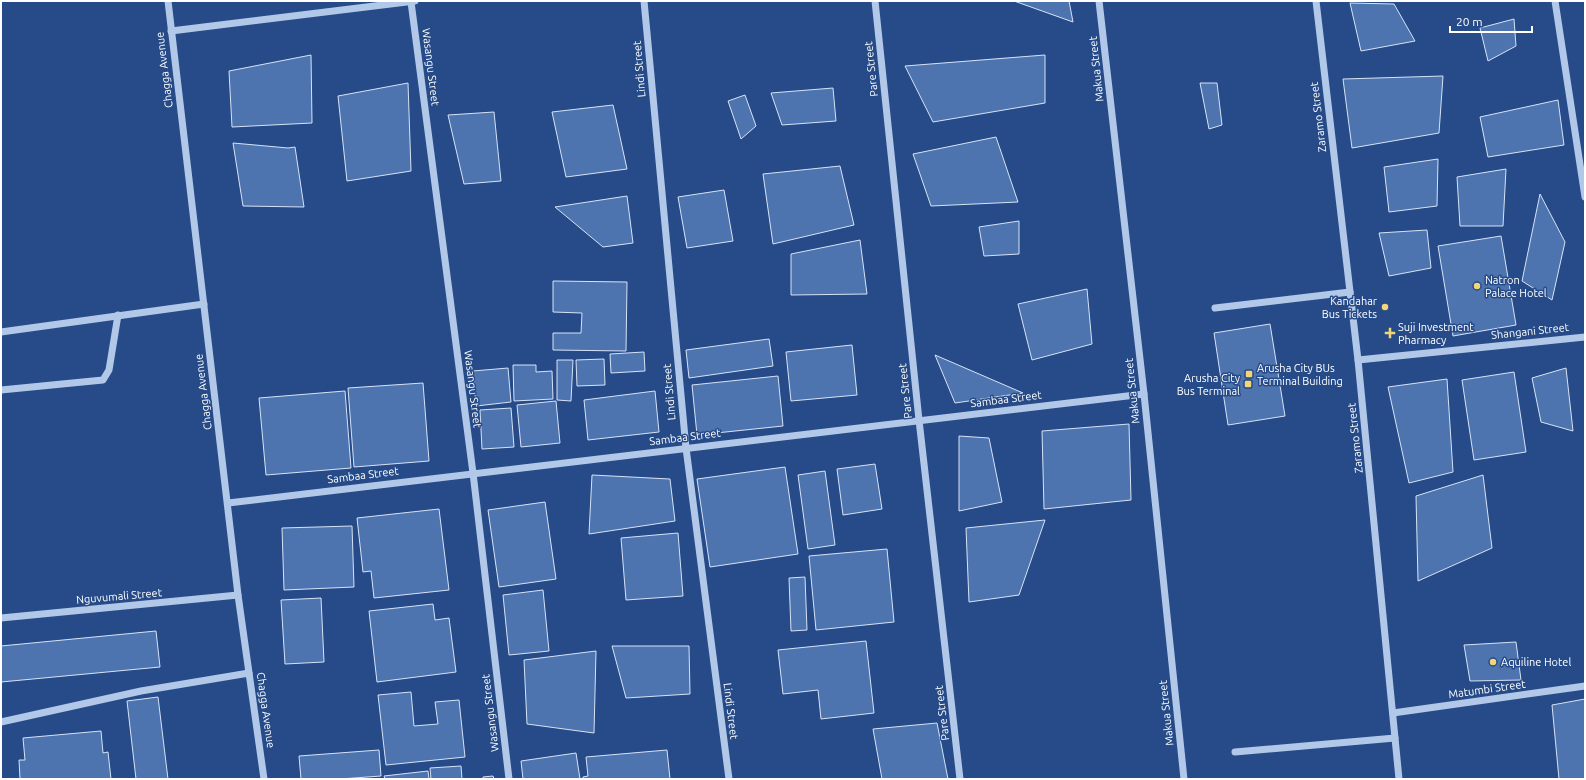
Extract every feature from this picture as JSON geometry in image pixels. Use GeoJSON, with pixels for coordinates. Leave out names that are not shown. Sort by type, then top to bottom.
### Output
{"type":"FeatureCollection","features":[{"type":"Feature","properties":{"kind":"street","name":"Chagga Avenue"},"geometry":{"type":"LineString","coordinates":[[168,1],[238,595],[264,779]]}},
{"type":"Feature","properties":{"kind":"street"},"geometry":{"type":"LineString","coordinates":[[171,31],[414,1]]}},
{"type":"Feature","properties":{"kind":"street","name":"Wasangu Street"},"geometry":{"type":"LineString","coordinates":[[414,1],[473,473],[508,779]]}},
{"type":"Feature","properties":{"kind":"street","name":"Lindi Street"},"geometry":{"type":"LineString","coordinates":[[644,1],[686,448],[729,779]]}},
{"type":"Feature","properties":{"kind":"street","name":"Pare Street"},"geometry":{"type":"LineString","coordinates":[[875,1],[919,420],[960,779]]}},
{"type":"Feature","properties":{"kind":"street","name":"Makua Street"},"geometry":{"type":"LineString","coordinates":[[1099,1],[1144,394],[1184,779]]}},
{"type":"Feature","properties":{"kind":"street","name":"Zaramo Street"},"geometry":{"type":"LineString","coordinates":[[1316,1],[1358,360],[1399,779]]}},
{"type":"Feature","properties":{"kind":"street"},"geometry":{"type":"LineString","coordinates":[[1555,1],[1585,196]]}},
{"type":"Feature","properties":{"kind":"street"},"geometry":{"type":"LineString","coordinates":[[1215,308],[1350,292]]}},
{"type":"Feature","properties":{"kind":"street"},"geometry":{"type":"LineString","coordinates":[[1,332],[204,304]]}},
{"type":"Feature","properties":{"kind":"street"},"geometry":{"type":"LineString","coordinates":[[1,390],[103,380],[109,370],[118,315]]}},
{"type":"Feature","properties":{"kind":"street","name":"Shangani Street"},"geometry":{"type":"LineString","coordinates":[[1358,360],[1585,337]]}},
{"type":"Feature","properties":{"kind":"street","name":"Sambaa Street"},"geometry":{"type":"LineString","coordinates":[[228,502],[1144,394]]}},
{"type":"Feature","properties":{"kind":"street","name":"Nguvumali Street"},"geometry":{"type":"LineString","coordinates":[[1,618],[238,595]]}},
{"type":"Feature","properties":{"kind":"street"},"geometry":{"type":"LineString","coordinates":[[1,722],[141,691],[249,673]]}},
{"type":"Feature","properties":{"kind":"street","name":"Matumbi Street"},"geometry":{"type":"LineString","coordinates":[[1393,713],[1585,686]]}},
{"type":"Feature","properties":{"kind":"street"},"geometry":{"type":"LineString","coordinates":[[1235,752],[1395,738]]}},
{"type":"Feature","properties":{"kind":"building"},"geometry":{"type":"Polygon","coordinates":[[[1014,1],[1069,1],[1073,22],[1014,1]]]}},
{"type":"Feature","properties":{"kind":"building"},"geometry":{"type":"Polygon","coordinates":[[[1350,3],[1394,4],[1415,41],[1361,51],[1350,3]]]}},
{"type":"Feature","properties":{"kind":"building"},"geometry":{"type":"Polygon","coordinates":[[[1514,19],[1516,46],[1488,61],[1480,28],[1514,19]]]}},
{"type":"Feature","properties":{"kind":"building"},"geometry":{"type":"Polygon","coordinates":[[[311,55],[312,123],[232,127],[229,71],[311,55]]]}},
{"type":"Feature","properties":{"kind":"building"},"geometry":{"type":"Polygon","coordinates":[[[1045,55],[1045,103],[933,122],[905,66],[1045,55]]]}},
{"type":"Feature","properties":{"kind":"building"},"geometry":{"type":"Polygon","coordinates":[[[1443,76],[1439,133],[1352,148],[1343,79],[1443,76]]]}},
{"type":"Feature","properties":{"kind":"building"},"geometry":{"type":"Polygon","coordinates":[[[408,83],[411,171],[347,181],[338,96],[408,83]]]}},
{"type":"Feature","properties":{"kind":"building"},"geometry":{"type":"Polygon","coordinates":[[[1200,83],[1217,83],[1222,125],[1209,129],[1200,83]]]}},
{"type":"Feature","properties":{"kind":"building"},"geometry":{"type":"Polygon","coordinates":[[[833,88],[836,121],[782,125],[771,93],[833,88]]]}},
{"type":"Feature","properties":{"kind":"building"},"geometry":{"type":"Polygon","coordinates":[[[745,95],[756,126],[741,139],[728,101],[745,95]]]}},
{"type":"Feature","properties":{"kind":"building"},"geometry":{"type":"Polygon","coordinates":[[[1558,100],[1564,145],[1488,157],[1480,117],[1558,100]]]}},
{"type":"Feature","properties":{"kind":"building"},"geometry":{"type":"Polygon","coordinates":[[[613,105],[627,169],[566,177],[552,112],[613,105]]]}},
{"type":"Feature","properties":{"kind":"building"},"geometry":{"type":"Polygon","coordinates":[[[494,112],[501,181],[464,184],[448,115],[494,112]]]}},
{"type":"Feature","properties":{"kind":"building"},"geometry":{"type":"Polygon","coordinates":[[[996,137],[1018,202],[931,206],[913,154],[996,137]]]}},
{"type":"Feature","properties":{"kind":"building"},"geometry":{"type":"Polygon","coordinates":[[[233,143],[288,148],[295,147],[304,207],[243,206],[233,143]]]}},
{"type":"Feature","properties":{"kind":"building"},"geometry":{"type":"Polygon","coordinates":[[[1438,159],[1437,206],[1389,212],[1384,167],[1438,159]]]}},
{"type":"Feature","properties":{"kind":"building"},"geometry":{"type":"Polygon","coordinates":[[[840,166],[854,225],[773,244],[763,174],[840,166]]]}},
{"type":"Feature","properties":{"kind":"building"},"geometry":{"type":"Polygon","coordinates":[[[1506,169],[1503,226],[1460,226],[1457,177],[1506,169]]]}},
{"type":"Feature","properties":{"kind":"building"},"geometry":{"type":"Polygon","coordinates":[[[724,190],[733,241],[687,248],[678,197],[724,190]]]}},
{"type":"Feature","properties":{"kind":"building"},"geometry":{"type":"Polygon","coordinates":[[[1540,194],[1565,242],[1552,300],[1522,281],[1540,194]]]}},
{"type":"Feature","properties":{"kind":"building"},"geometry":{"type":"Polygon","coordinates":[[[627,196],[633,243],[603,247],[555,207],[627,196]]]}},
{"type":"Feature","properties":{"kind":"building"},"geometry":{"type":"Polygon","coordinates":[[[1019,221],[1019,254],[984,256],[979,227],[1019,221]]]}},
{"type":"Feature","properties":{"kind":"building"},"geometry":{"type":"Polygon","coordinates":[[[1427,230],[1431,268],[1389,276],[1379,233],[1427,230]]]}},
{"type":"Feature","properties":{"kind":"building","name":"Natron Palace Hotel"},"geometry":{"type":"Polygon","coordinates":[[[1501,236],[1516,325],[1453,336],[1438,246],[1501,236]]]}},
{"type":"Feature","properties":{"kind":"building"},"geometry":{"type":"Polygon","coordinates":[[[860,240],[867,294],[791,295],[791,254],[860,240]]]}},
{"type":"Feature","properties":{"kind":"building"},"geometry":{"type":"Polygon","coordinates":[[[553,281],[627,282],[626,351],[553,350],[553,333],[581,333],[582,313],[553,312],[553,281]]]}},
{"type":"Feature","properties":{"kind":"building"},"geometry":{"type":"Polygon","coordinates":[[[1087,289],[1092,344],[1032,360],[1018,304],[1087,289]]]}},
{"type":"Feature","properties":{"kind":"building","name":"Arusha City BUs Terminal Building"},"geometry":{"type":"Polygon","coordinates":[[[1270,324],[1285,416],[1228,425],[1214,333],[1270,324]]]}},
{"type":"Feature","properties":{"kind":"building"},"geometry":{"type":"Polygon","coordinates":[[[769,339],[773,366],[689,378],[686,350],[769,339]]]}},
{"type":"Feature","properties":{"kind":"building"},"geometry":{"type":"Polygon","coordinates":[[[852,345],[857,395],[791,401],[786,352],[852,345]]]}},
{"type":"Feature","properties":{"kind":"building"},"geometry":{"type":"Polygon","coordinates":[[[644,352],[645,371],[611,373],[610,354],[644,352]]]}},
{"type":"Feature","properties":{"kind":"building"},"geometry":{"type":"Polygon","coordinates":[[[935,355],[1023,393],[955,403],[935,355]]]}},
{"type":"Feature","properties":{"kind":"building"},"geometry":{"type":"Polygon","coordinates":[[[604,359],[605,385],[577,386],[576,360],[604,359]]]}},
{"type":"Feature","properties":{"kind":"building"},"geometry":{"type":"Polygon","coordinates":[[[557,360],[573,360],[571,401],[557,400],[557,360]]]}},
{"type":"Feature","properties":{"kind":"building"},"geometry":{"type":"Polygon","coordinates":[[[513,365],[536,365],[536,372],[552,371],[553,399],[514,401],[513,365]]]}},
{"type":"Feature","properties":{"kind":"building"},"geometry":{"type":"Polygon","coordinates":[[[508,368],[511,402],[476,406],[473,371],[508,368]]]}},
{"type":"Feature","properties":{"kind":"building"},"geometry":{"type":"Polygon","coordinates":[[[1566,368],[1573,431],[1541,422],[1532,378],[1566,368]]]}},
{"type":"Feature","properties":{"kind":"building"},"geometry":{"type":"Polygon","coordinates":[[[1514,372],[1526,452],[1474,460],[1462,380],[1514,372]]]}},
{"type":"Feature","properties":{"kind":"building"},"geometry":{"type":"Polygon","coordinates":[[[778,376],[783,426],[697,435],[692,385],[778,376]]]}},
{"type":"Feature","properties":{"kind":"building"},"geometry":{"type":"Polygon","coordinates":[[[1447,379],[1453,472],[1409,483],[1388,387],[1447,379]]]}},
{"type":"Feature","properties":{"kind":"building"},"geometry":{"type":"Polygon","coordinates":[[[423,383],[429,461],[354,467],[348,388],[423,383]]]}},
{"type":"Feature","properties":{"kind":"building"},"geometry":{"type":"Polygon","coordinates":[[[345,391],[351,468],[266,475],[259,398],[345,391]]]}},
{"type":"Feature","properties":{"kind":"building"},"geometry":{"type":"Polygon","coordinates":[[[655,391],[659,432],[588,440],[584,400],[655,391]]]}},
{"type":"Feature","properties":{"kind":"building"},"geometry":{"type":"Polygon","coordinates":[[[556,401],[560,443],[521,447],[517,405],[556,401]]]}},
{"type":"Feature","properties":{"kind":"building"},"geometry":{"type":"Polygon","coordinates":[[[511,408],[514,447],[482,449],[480,410],[511,408]]]}},
{"type":"Feature","properties":{"kind":"building"},"geometry":{"type":"Polygon","coordinates":[[[1129,424],[1131,500],[1044,509],[1042,431],[1129,424]]]}},
{"type":"Feature","properties":{"kind":"building"},"geometry":{"type":"Polygon","coordinates":[[[959,436],[989,438],[1002,502],[959,511],[959,436]]]}},
{"type":"Feature","properties":{"kind":"building"},"geometry":{"type":"Polygon","coordinates":[[[875,464],[882,509],[843,515],[837,469],[875,464]]]}},
{"type":"Feature","properties":{"kind":"building"},"geometry":{"type":"Polygon","coordinates":[[[785,467],[798,554],[710,567],[697,479],[785,467]]]}},
{"type":"Feature","properties":{"kind":"building"},"geometry":{"type":"Polygon","coordinates":[[[825,471],[835,545],[808,549],[798,475],[825,471]]]}},
{"type":"Feature","properties":{"kind":"building"},"geometry":{"type":"Polygon","coordinates":[[[592,475],[670,479],[675,521],[589,534],[592,475]]]}},
{"type":"Feature","properties":{"kind":"building"},"geometry":{"type":"Polygon","coordinates":[[[1483,475],[1492,548],[1418,581],[1416,496],[1483,475]]]}},
{"type":"Feature","properties":{"kind":"building"},"geometry":{"type":"Polygon","coordinates":[[[545,502],[556,579],[499,587],[488,510],[545,502]]]}},
{"type":"Feature","properties":{"kind":"building"},"geometry":{"type":"Polygon","coordinates":[[[439,509],[449,590],[374,598],[371,571],[363,572],[357,518],[439,509]]]}},
{"type":"Feature","properties":{"kind":"building"},"geometry":{"type":"Polygon","coordinates":[[[1045,520],[1019,595],[969,602],[966,528],[1045,520]]]}},
{"type":"Feature","properties":{"kind":"building"},"geometry":{"type":"Polygon","coordinates":[[[352,526],[354,587],[284,590],[282,528],[352,526]]]}},
{"type":"Feature","properties":{"kind":"building"},"geometry":{"type":"Polygon","coordinates":[[[678,533],[683,596],[626,600],[621,538],[678,533]]]}},
{"type":"Feature","properties":{"kind":"building"},"geometry":{"type":"Polygon","coordinates":[[[887,549],[894,622],[816,630],[809,556],[887,549]]]}},
{"type":"Feature","properties":{"kind":"building"},"geometry":{"type":"Polygon","coordinates":[[[805,577],[807,630],[791,631],[789,578],[805,577]]]}},
{"type":"Feature","properties":{"kind":"building"},"geometry":{"type":"Polygon","coordinates":[[[543,590],[549,651],[509,655],[503,595],[543,590]]]}},
{"type":"Feature","properties":{"kind":"building"},"geometry":{"type":"Polygon","coordinates":[[[321,598],[324,662],[285,664],[281,600],[321,598]]]}},
{"type":"Feature","properties":{"kind":"building"},"geometry":{"type":"Polygon","coordinates":[[[433,604],[435,620],[449,618],[456,672],[377,682],[369,611],[433,604]]]}},
{"type":"Feature","properties":{"kind":"building"},"geometry":{"type":"Polygon","coordinates":[[[156,631],[160,667],[1,682],[1,646],[156,631]]]}},
{"type":"Feature","properties":{"kind":"building"},"geometry":{"type":"Polygon","coordinates":[[[866,641],[874,713],[821,719],[818,690],[783,694],[778,650],[866,641]]]}},
{"type":"Feature","properties":{"kind":"building","name":"Aquiline Hotel"},"geometry":{"type":"Polygon","coordinates":[[[1516,642],[1521,680],[1470,681],[1464,645],[1516,642]]]}},
{"type":"Feature","properties":{"kind":"building"},"geometry":{"type":"Polygon","coordinates":[[[612,646],[689,646],[690,694],[626,698],[612,646]]]}},
{"type":"Feature","properties":{"kind":"building"},"geometry":{"type":"Polygon","coordinates":[[[596,651],[594,733],[527,724],[524,660],[596,651]]]}},
{"type":"Feature","properties":{"kind":"building"},"geometry":{"type":"Polygon","coordinates":[[[411,692],[414,726],[438,724],[435,702],[459,700],[465,757],[386,765],[378,695],[411,692]]]}},
{"type":"Feature","properties":{"kind":"building"},"geometry":{"type":"Polygon","coordinates":[[[158,697],[168,779],[136,779],[127,701],[158,697]]]}},
{"type":"Feature","properties":{"kind":"building"},"geometry":{"type":"Polygon","coordinates":[[[1585,699],[1585,779],[1559,779],[1552,705],[1585,699]]]}},
{"type":"Feature","properties":{"kind":"building"},"geometry":{"type":"Polygon","coordinates":[[[937,723],[948,779],[882,779],[873,729],[937,723]]]}},
{"type":"Feature","properties":{"kind":"building"},"geometry":{"type":"Polygon","coordinates":[[[101,731],[103,753],[108,752],[111,779],[20,779],[19,760],[25,760],[23,738],[101,731]]]}},
{"type":"Feature","properties":{"kind":"building"},"geometry":{"type":"Polygon","coordinates":[[[379,750],[381,776],[340,779],[301,779],[299,756],[379,750]]]}},
{"type":"Feature","properties":{"kind":"building"},"geometry":{"type":"Polygon","coordinates":[[[667,750],[670,779],[583,779],[583,777],[588,776],[586,757],[667,750]]]}},
{"type":"Feature","properties":{"kind":"building"},"geometry":{"type":"Polygon","coordinates":[[[576,753],[580,779],[523,779],[521,761],[576,753]]]}},
{"type":"Feature","properties":{"kind":"building"},"geometry":{"type":"Polygon","coordinates":[[[461,766],[462,779],[431,779],[430,768],[461,766]]]}},
{"type":"Feature","properties":{"kind":"building"},"geometry":{"type":"Polygon","coordinates":[[[428,771],[429,779],[385,779],[384,776],[428,771]]]}},
{"type":"Feature","properties":{"kind":"building"},"geometry":{"type":"Polygon","coordinates":[[[493,776],[494,779],[483,779],[483,777],[493,776]]]}},
{"type":"Feature","properties":{"kind":"place","name":"Natron Palace Hotel"},"geometry":{"type":"Point","coordinates":[1477,286]}},
{"type":"Feature","properties":{"kind":"place","name":"Kandahar Bus Tickets"},"geometry":{"type":"Point","coordinates":[1385,307]}},
{"type":"Feature","properties":{"kind":"place","name":"Suji Investment Pharmacy"},"geometry":{"type":"Point","coordinates":[1390,333]}},
{"type":"Feature","properties":{"kind":"place","name":"Arusha City BUs Terminal Building"},"geometry":{"type":"Point","coordinates":[1249,374]}},
{"type":"Feature","properties":{"kind":"place","name":"Arusha City Bus Terminal"},"geometry":{"type":"Point","coordinates":[1248,384]}},
{"type":"Feature","properties":{"kind":"place","name":"Aquiline Hotel"},"geometry":{"type":"Point","coordinates":[1493,662]}}]}
